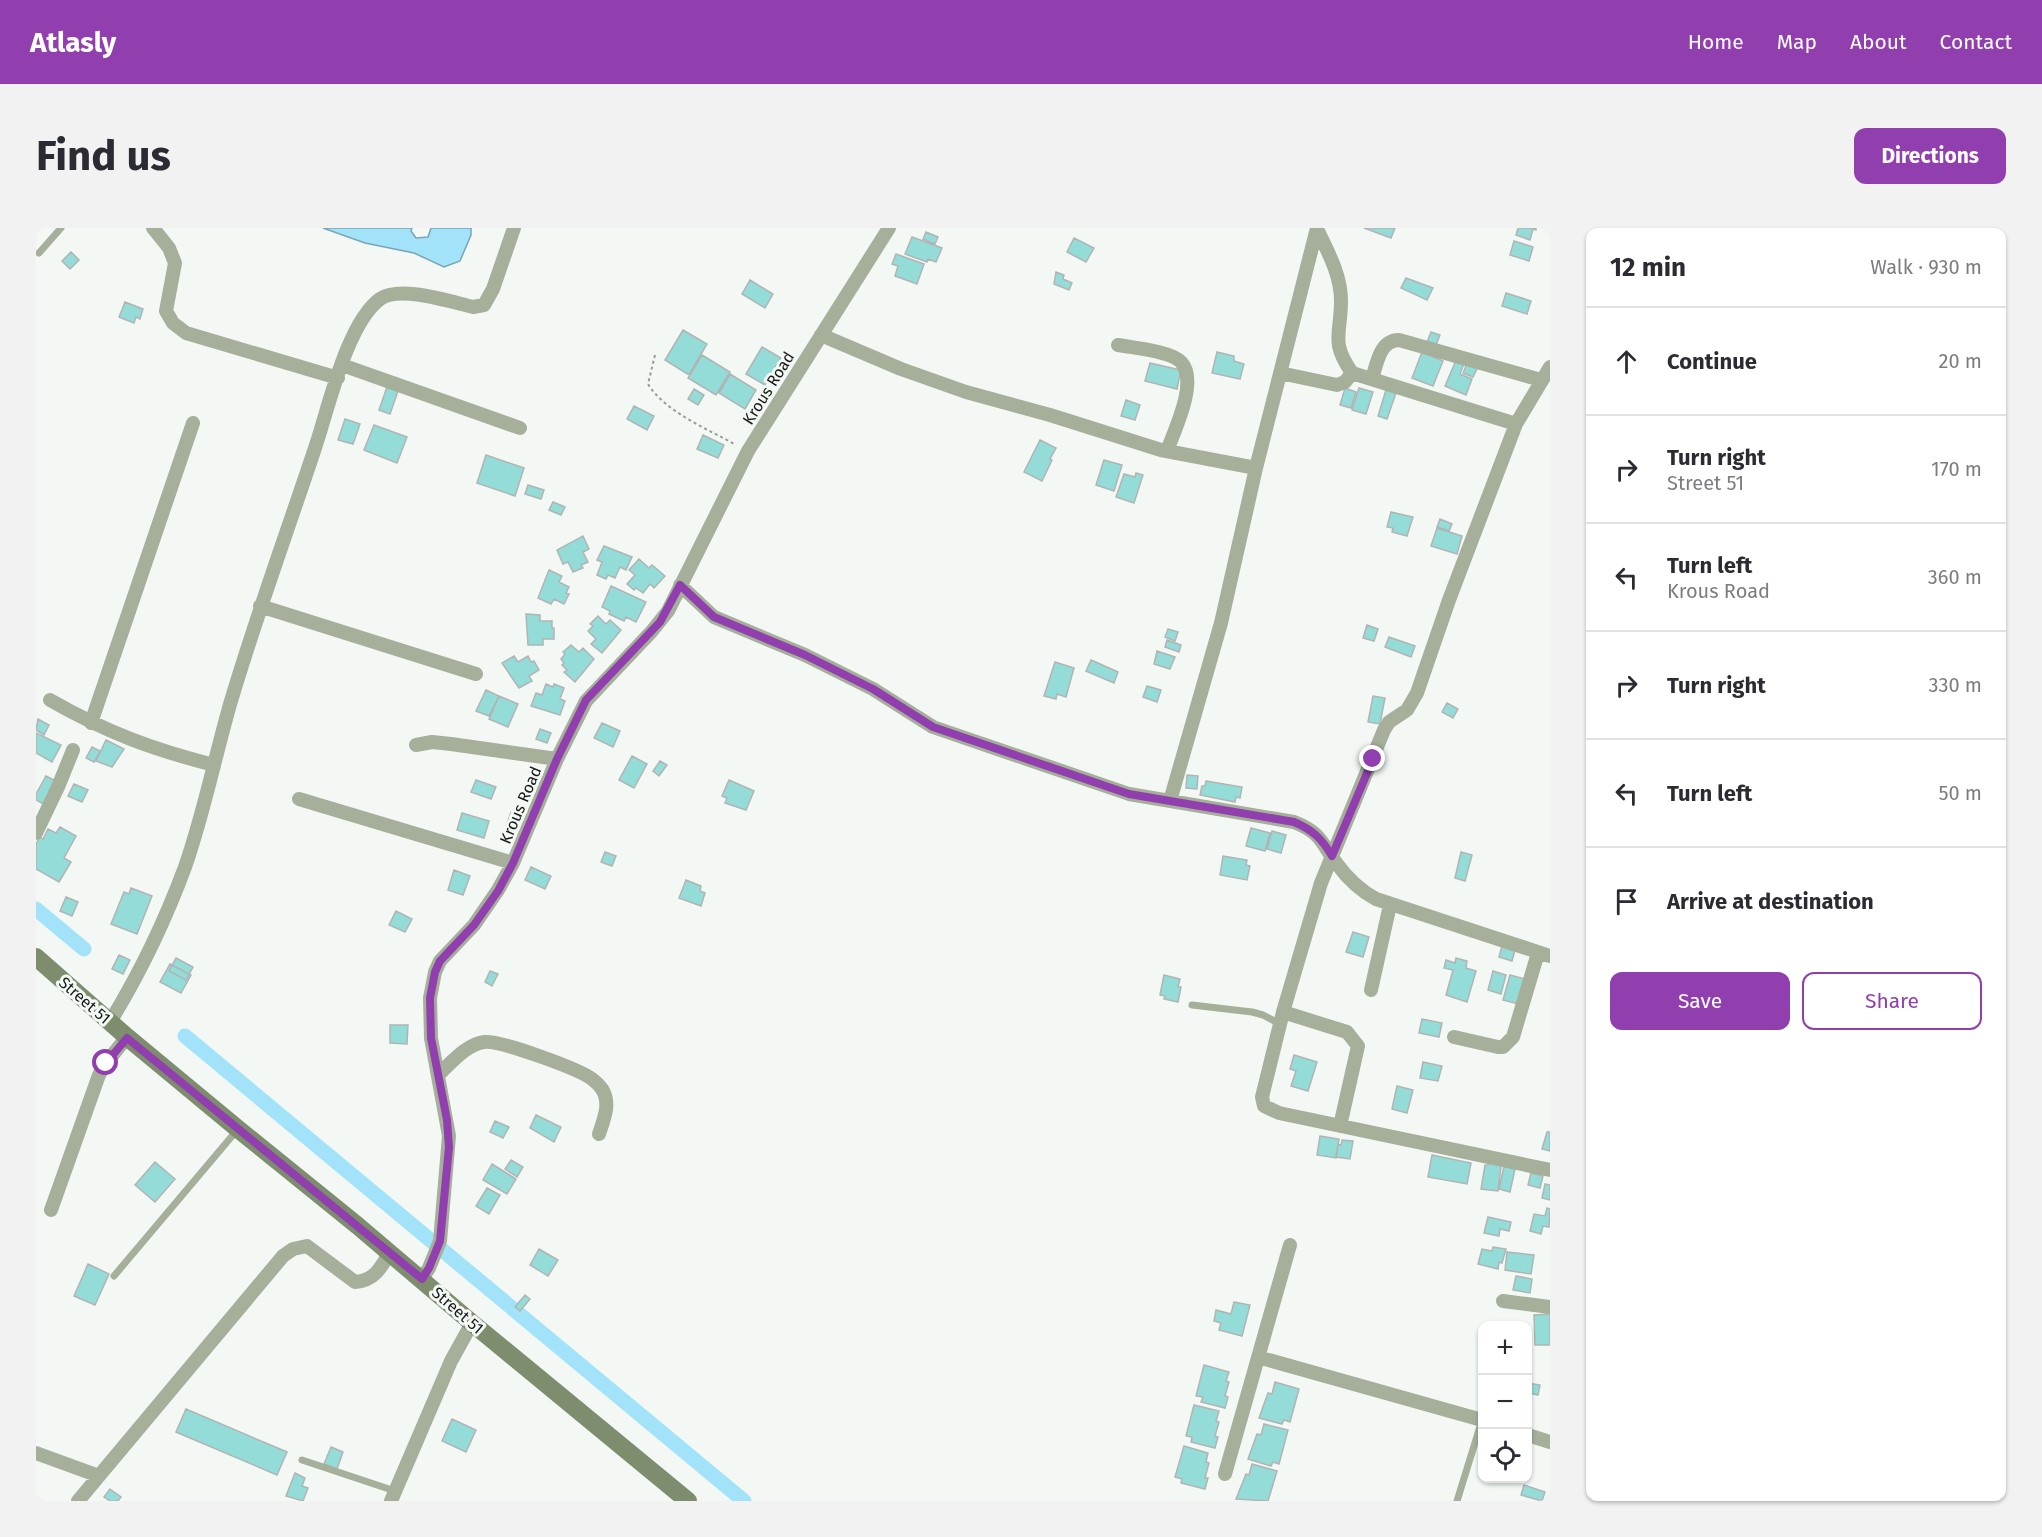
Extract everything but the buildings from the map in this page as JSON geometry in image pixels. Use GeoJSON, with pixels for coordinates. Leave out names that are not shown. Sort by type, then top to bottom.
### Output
{"type":"FeatureCollection","features":[{"type":"Feature","properties":{"kind":"main road","name":"Street 51"},"geometry":{"type":"LineString","coordinates":[[36,957],[110,1022],[122,1043],[238,1130],[390,1252],[425,1273],[472,1323],[688,1501]]}},
{"type":"Feature","properties":{"kind":"street"},"geometry":{"type":"LineString","coordinates":[[153,228],[169,248],[175,263],[166,311],[173,323],[186,333],[340,372],[520,428]]}},
{"type":"Feature","properties":{"kind":"street"},"geometry":{"type":"LineString","coordinates":[[110,1022],[136,979],[184,869],[260,606],[348,349],[364,316],[381,298],[396,294],[410,294],[473,307],[484,305],[493,289],[514,228]]}},
{"type":"Feature","properties":{"kind":"street","name":"Krous Road"},"geometry":{"type":"LineString","coordinates":[[425,1273],[440,1241],[449,1136],[431,1038],[430,998],[435,972],[448,950],[474,925],[487,908],[513,863],[557,759],[586,700],[660,622],[748,451],[889,228]]}},
{"type":"Feature","properties":{"kind":"street"},"geometry":{"type":"LineString","coordinates":[[1170,801],[1221,623],[1256,468],[1317,229]]}},
{"type":"Feature","properties":{"kind":"street"},"geometry":{"type":"LineString","coordinates":[[1317,229],[1336,271],[1341,300],[1338,344],[1342,359],[1352,373],[1516,424]]}},
{"type":"Feature","properties":{"kind":"street"},"geometry":{"type":"LineString","coordinates":[[821,335],[902,369],[966,392],[1167,451],[1256,468]]}},
{"type":"Feature","properties":{"kind":"street"},"geometry":{"type":"LineString","coordinates":[[1372,378],[1384,346],[1390,341],[1399,340],[1541,380]]}},
{"type":"Feature","properties":{"kind":"street"},"geometry":{"type":"LineString","coordinates":[[1118,345],[1169,355],[1180,361],[1185,368],[1187,391],[1167,451]]}},
{"type":"Feature","properties":{"kind":"street"},"geometry":{"type":"LineString","coordinates":[[1550,367],[1516,424],[1449,600],[1417,693],[1407,710],[1389,722],[1332,856],[1311,915],[1281,1018],[1262,1103],[1279,1113],[1550,1170]]}},
{"type":"Feature","properties":{"kind":"street"},"geometry":{"type":"LineString","coordinates":[[1280,373],[1337,385],[1345,382],[1352,373]]}},
{"type":"Feature","properties":{"kind":"street"},"geometry":{"type":"LineString","coordinates":[[92,723],[193,423]]}},
{"type":"Feature","properties":{"kind":"street"},"geometry":{"type":"LineString","coordinates":[[680,585],[714,617],[805,655],[873,689],[933,727],[1129,794],[1294,822],[1315,833],[1350,879],[1365,893],[1390,905],[1544,955],[1513,1037],[1508,1044],[1498,1047],[1454,1037]]}},
{"type":"Feature","properties":{"kind":"street"},"geometry":{"type":"LineString","coordinates":[[260,606],[476,674]]}},
{"type":"Feature","properties":{"kind":"street"},"geometry":{"type":"LineString","coordinates":[[50,700],[92,723],[147,747],[214,765]]}},
{"type":"Feature","properties":{"kind":"street"},"geometry":{"type":"LineString","coordinates":[[416,745],[432,742],[557,759]]}},
{"type":"Feature","properties":{"kind":"street"},"geometry":{"type":"LineString","coordinates":[[36,833],[73,750]]}},
{"type":"Feature","properties":{"kind":"street"},"geometry":{"type":"LineString","coordinates":[[299,799],[513,863]]}},
{"type":"Feature","properties":{"kind":"street"},"geometry":{"type":"LineString","coordinates":[[1371,990],[1390,905]]}},
{"type":"Feature","properties":{"kind":"street"},"geometry":{"type":"LineString","coordinates":[[1281,1018],[1347,1032],[1358,1046],[1340,1126]]}},
{"type":"Feature","properties":{"kind":"street"},"geometry":{"type":"LineString","coordinates":[[439,1074],[477,1044],[485,1042],[517,1049],[560,1065],[592,1079],[602,1089],[607,1101],[599,1134]]}},
{"type":"Feature","properties":{"kind":"street"},"geometry":{"type":"LineString","coordinates":[[51,1210],[94,1086],[106,1063],[122,1043]]}},
{"type":"Feature","properties":{"kind":"street"},"geometry":{"type":"LineString","coordinates":[[1225,1474],[1290,1245]]}},
{"type":"Feature","properties":{"kind":"street"},"geometry":{"type":"LineString","coordinates":[[78,1501],[283,1256],[293,1249],[307,1246],[355,1282],[367,1281],[380,1270],[390,1252]]}},
{"type":"Feature","properties":{"kind":"street"},"geometry":{"type":"LineString","coordinates":[[1503,1301],[1550,1307]]}},
{"type":"Feature","properties":{"kind":"street"},"geometry":{"type":"LineString","coordinates":[[393,1496],[451,1361],[472,1323]]}},
{"type":"Feature","properties":{"kind":"street"},"geometry":{"type":"LineString","coordinates":[[1258,1357],[1478,1419]]}},
{"type":"Feature","properties":{"kind":"street"},"geometry":{"type":"LineString","coordinates":[[1532,1437],[1550,1443]]}},
{"type":"Feature","properties":{"kind":"street"},"geometry":{"type":"LineString","coordinates":[[36,1453],[99,1476]]}},
{"type":"Feature","properties":{"kind":"lane"},"geometry":{"type":"LineString","coordinates":[[39,253],[61,228]]}},
{"type":"Feature","properties":{"kind":"lane"},"geometry":{"type":"LineString","coordinates":[[1192,1005],[1281,1018]]}},
{"type":"Feature","properties":{"kind":"lane"},"geometry":{"type":"LineString","coordinates":[[114,1276],[238,1130]]}},
{"type":"Feature","properties":{"kind":"lane"},"geometry":{"type":"LineString","coordinates":[[1457,1501],[1479,1429]]}},
{"type":"Feature","properties":{"kind":"lane"},"geometry":{"type":"LineString","coordinates":[[302,1460],[393,1496]]}},
{"type":"Feature","properties":{"kind":"path"},"geometry":{"type":"LineString","coordinates":[[655,355],[648,384],[660,399],[671,408],[748,451]]}},
{"type":"Feature","properties":{"kind":"water"},"geometry":{"type":"Polygon","coordinates":[[[323,228],[412,228],[411,231],[416,238],[428,237],[431,228],[471,228],[471,235],[460,261],[444,267],[414,253],[365,243],[323,228]]]}},
{"type":"Feature","properties":{"kind":"waterway"},"geometry":{"type":"LineString","coordinates":[[36,909],[84,949]]}},
{"type":"Feature","properties":{"kind":"waterway"},"geometry":{"type":"LineString","coordinates":[[185,1036],[744,1501]]}},
{"type":"Feature","properties":{"kind":"route"},"geometry":{"type":"LineString","coordinates":[[106,1063],[127,1038],[422,1279],[440,1241],[449,1147],[447,1120],[431,1038],[430,998],[435,972],[448,950],[474,925],[498,891],[513,863],[557,759],[586,700],[652,632],[668,611],[680,585],[714,617],[805,655],[873,689],[933,727],[1129,794],[1294,822],[1315,833],[1332,856],[1373,759]]}}]}
